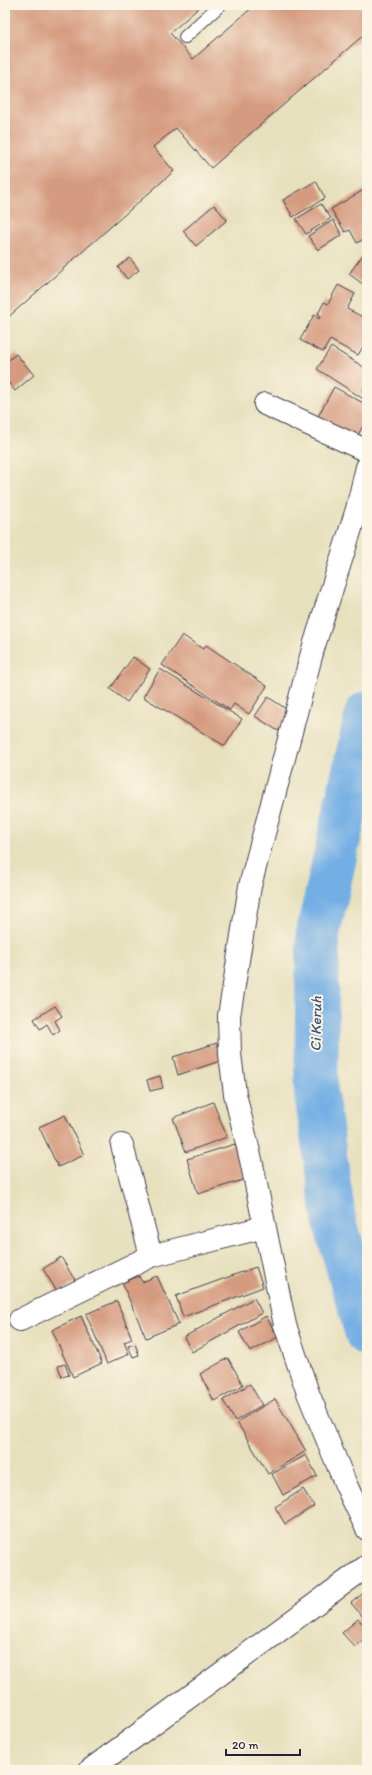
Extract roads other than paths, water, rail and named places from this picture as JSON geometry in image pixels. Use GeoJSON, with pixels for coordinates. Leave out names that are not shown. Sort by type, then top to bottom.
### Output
{"type":"FeatureCollection","features":[{"type":"Feature","properties":{"kind":"street"},"geometry":{"type":"LineString","coordinates":[[265,404],[367,451]]}},
{"type":"Feature","properties":{"kind":"street"},"geometry":{"type":"LineString","coordinates":[[367,466],[357,509],[313,649],[250,886],[229,1016],[230,1054],[235,1094],[251,1160],[285,1324],[302,1373],[346,1485],[367,1529]]}},
{"type":"Feature","properties":{"kind":"street"},"geometry":{"type":"LineString","coordinates":[[122,1145],[151,1256]]}},
{"type":"Feature","properties":{"kind":"street"},"geometry":{"type":"LineString","coordinates":[[20,1320],[151,1256],[264,1227]]}},
{"type":"Feature","properties":{"kind":"street"},"geometry":{"type":"LineString","coordinates":[[90,1770],[367,1566]]}},
{"type":"Feature","properties":{"kind":"lane"},"geometry":{"type":"LineString","coordinates":[[185,36],[220,5]]}},
{"type":"Feature","properties":{"kind":"waterway","name":"Ci Keruh"},"geometry":{"type":"LineString","coordinates":[[367,713],[318,933],[316,1093],[334,1219],[367,1334]]}}]}
